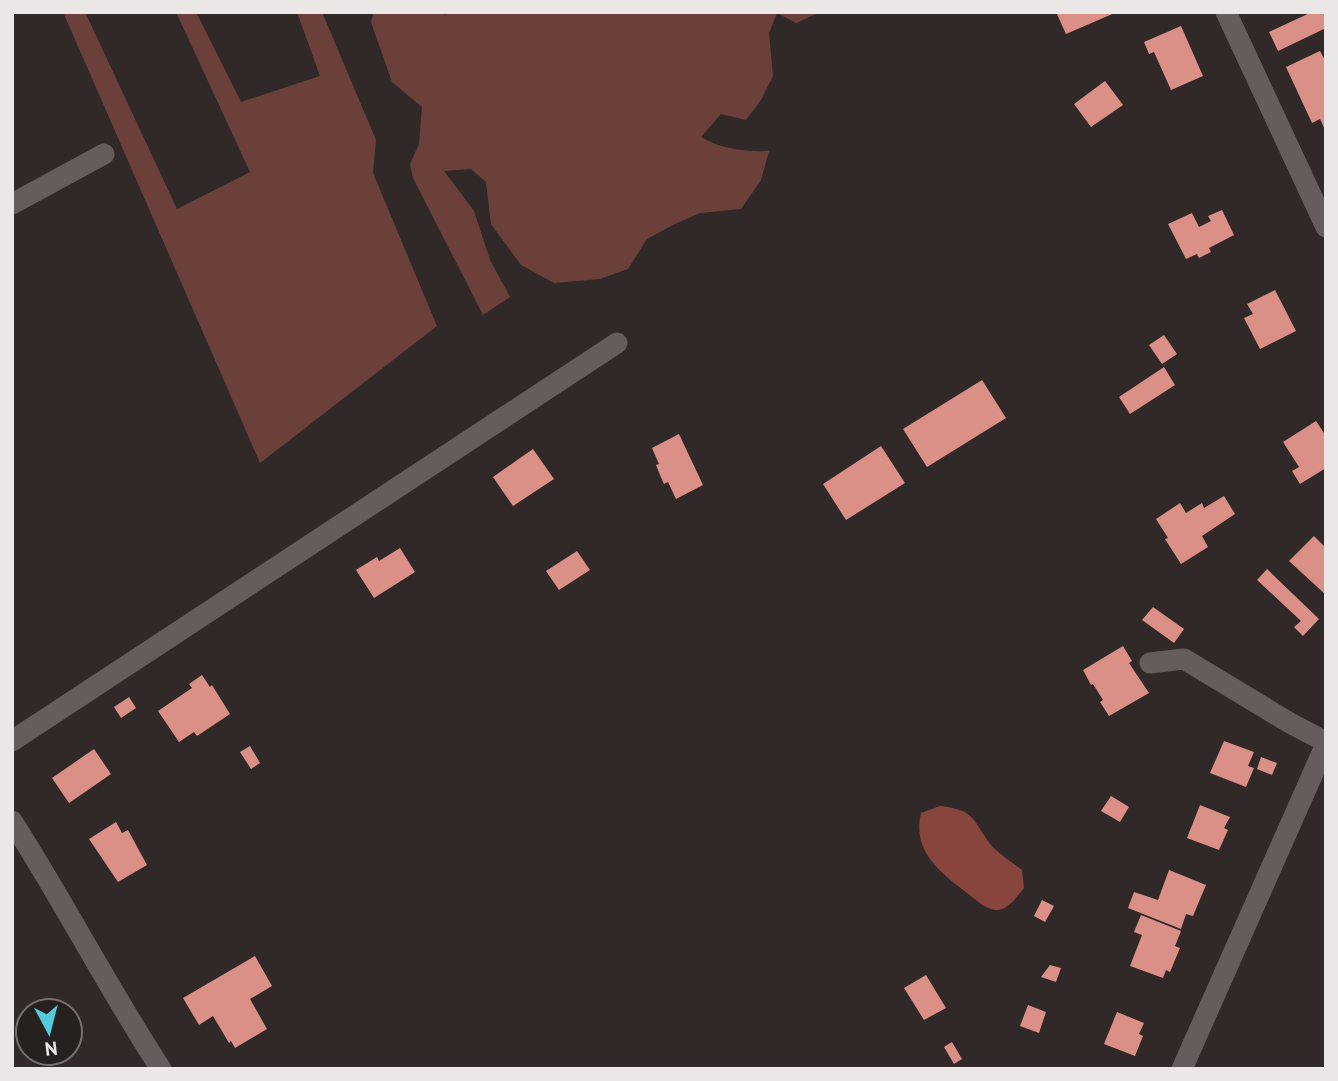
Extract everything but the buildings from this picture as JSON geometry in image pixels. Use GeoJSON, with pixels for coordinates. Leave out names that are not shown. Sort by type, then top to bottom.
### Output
{"type":"FeatureCollection","features":[{"type":"Feature","properties":{"kind":"street"},"geometry":{"type":"LineString","coordinates":[[1226,12],[1326,227]]}},
{"type":"Feature","properties":{"kind":"street"},"geometry":{"type":"LineString","coordinates":[[12,204],[104,154]]}},
{"type":"Feature","properties":{"kind":"street"},"geometry":{"type":"LineString","coordinates":[[12,741],[617,343]]}},
{"type":"Feature","properties":{"kind":"street"},"geometry":{"type":"LineString","coordinates":[[1150,663],[1184,659],[1326,743],[1182,1069]]}},
{"type":"Feature","properties":{"kind":"street"},"geometry":{"type":"LineString","coordinates":[[12,821],[161,1069]]}},
{"type":"Feature","properties":{"kind":"shaded area"},"geometry":{"type":"Polygon","coordinates":[[[63,12],[85,12],[177,209],[250,172],[176,12],[196,12],[241,102],[320,76],[297,12],[322,12],[376,140],[373,173],[437,326],[260,463],[63,12]]]}},
{"type":"Feature","properties":{"kind":"shaded area"},"geometry":{"type":"Polygon","coordinates":[[[374,12],[439,12],[446,15],[446,12],[820,12],[796,23],[777,13],[769,33],[773,76],[761,100],[746,120],[721,114],[701,137],[734,149],[769,151],[761,180],[741,209],[700,213],[675,224],[647,239],[628,269],[600,279],[554,283],[521,265],[491,224],[486,182],[471,169],[444,171],[474,211],[490,260],[510,297],[483,315],[413,178],[410,164],[419,144],[422,107],[392,82],[371,22],[374,12]]]}},
{"type":"Feature","properties":{"kind":"shaded area"},"geometry":{"type":"Polygon","coordinates":[[[940,806],[967,814],[991,845],[1022,870],[1024,888],[1008,906],[995,910],[984,906],[938,869],[924,850],[919,827],[921,813],[940,806]]]}}]}
